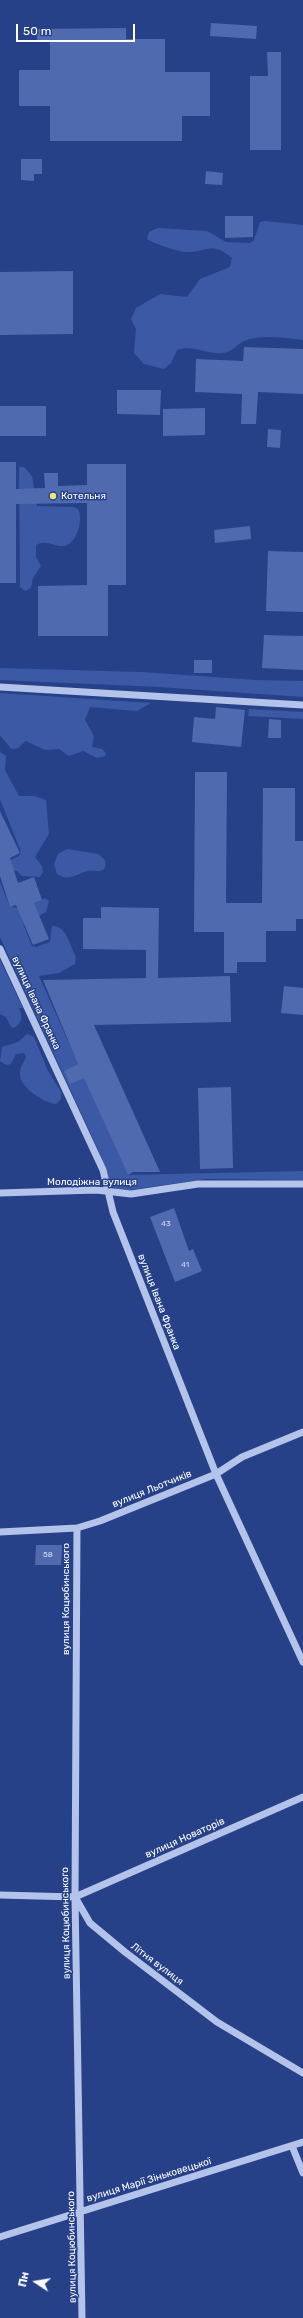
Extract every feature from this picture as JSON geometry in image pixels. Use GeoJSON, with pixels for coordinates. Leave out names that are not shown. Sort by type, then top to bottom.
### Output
{"type":"FeatureCollection","features":[{"type":"Feature","properties":{"kind":"street"},"geometry":{"type":"LineString","coordinates":[[0,687],[303,705]]}},
{"type":"Feature","properties":{"kind":"street","name":"вулиця Івана Франка"},"geometry":{"type":"LineString","coordinates":[[0,949],[103,1170],[106,1191],[216,1474],[303,1662]]}},
{"type":"Feature","properties":{"kind":"street","name":"Молодіжна вулиця"},"geometry":{"type":"LineString","coordinates":[[0,1193],[96,1190],[131,1194],[207,1183],[303,1184]]}},
{"type":"Feature","properties":{"kind":"street","name":"вулиця Льотчиків"},"geometry":{"type":"LineString","coordinates":[[0,1532],[77,1528],[100,1521],[216,1474],[242,1457],[303,1432]]}},
{"type":"Feature","properties":{"kind":"street","name":"вулиця Коцюбинського"},"geometry":{"type":"LineString","coordinates":[[77,1528],[75,1897],[82,2212],[82,2318]]}},
{"type":"Feature","properties":{"kind":"street","name":"вулиця Новаторів"},"geometry":{"type":"LineString","coordinates":[[75,1897],[303,1797]]}},
{"type":"Feature","properties":{"kind":"street"},"geometry":{"type":"LineString","coordinates":[[0,1895],[75,1897]]}},
{"type":"Feature","properties":{"kind":"street","name":"Літня вулиця"},"geometry":{"type":"LineString","coordinates":[[75,1897],[90,1923],[125,1952],[216,2022],[303,2073]]}},
{"type":"Feature","properties":{"kind":"street","name":"вулиця Марії Зіньковецької"},"geometry":{"type":"LineString","coordinates":[[0,2237],[303,2142]]}},
{"type":"Feature","properties":{"kind":"street"},"geometry":{"type":"LineString","coordinates":[[292,2146],[303,2173]]}},
{"type":"Feature","properties":{"kind":"shaded area"},"geometry":{"type":"Polygon","coordinates":[[[265,221],[303,225],[303,340],[274,337],[251,339],[241,342],[232,350],[223,353],[212,353],[183,348],[177,350],[171,363],[164,369],[144,364],[134,353],[136,329],[131,319],[136,308],[160,294],[187,297],[200,279],[230,267],[232,258],[219,250],[214,249],[195,252],[179,251],[147,239],[149,232],[158,228],[207,231],[226,242],[250,243],[254,240],[260,222],[265,221]]]}},
{"type":"Feature","properties":{"kind":"shaded area"},"geometry":{"type":"Polygon","coordinates":[[[19,467],[24,467],[32,476],[37,506],[74,507],[78,509],[80,514],[78,531],[68,545],[60,546],[40,543],[36,545],[36,557],[41,566],[33,578],[31,588],[25,591],[20,587],[19,467]]]}},
{"type":"Feature","properties":{"kind":"shaded area"},"geometry":{"type":"Polygon","coordinates":[[[0,668],[141,672],[256,680],[303,681],[303,697],[159,687],[0,680],[0,668]]]}},
{"type":"Feature","properties":{"kind":"shaded area"},"geometry":{"type":"Polygon","coordinates":[[[0,693],[151,703],[137,711],[90,707],[85,720],[94,736],[92,747],[102,749],[106,753],[105,756],[97,758],[84,751],[69,756],[59,749],[45,750],[26,741],[18,748],[11,749],[0,735],[0,693]]]}},
{"type":"Feature","properties":{"kind":"shaded area"},"geometry":{"type":"Polygon","coordinates":[[[249,709],[303,712],[303,719],[248,716],[249,709]]]}},
{"type":"Feature","properties":{"kind":"shaded area"},"geometry":{"type":"Polygon","coordinates":[[[0,752],[6,756],[5,770],[19,796],[34,796],[46,800],[49,834],[35,857],[42,866],[43,872],[40,877],[22,876],[17,871],[9,870],[6,862],[19,856],[21,852],[0,799],[0,752]]]}},
{"type":"Feature","properties":{"kind":"shaded area"},"geometry":{"type":"Polygon","coordinates":[[[67,849],[98,854],[105,860],[105,868],[101,871],[88,871],[72,877],[65,877],[57,874],[54,864],[58,854],[67,849]]]}},
{"type":"Feature","properties":{"kind":"shaded area"},"geometry":{"type":"Polygon","coordinates":[[[0,882],[10,907],[24,908],[45,898],[49,901],[46,912],[23,924],[32,946],[36,947],[50,942],[52,926],[61,929],[65,933],[70,943],[76,957],[75,964],[59,973],[39,976],[128,1175],[303,1171],[303,1180],[206,1179],[122,1191],[109,1185],[99,1152],[0,937],[0,882]]]}},
{"type":"Feature","properties":{"kind":"shaded area"},"geometry":{"type":"Polygon","coordinates":[[[0,960],[23,1008],[19,1008],[21,1020],[14,1028],[11,1027],[6,1017],[0,1014],[0,960]]]}},
{"type":"Feature","properties":{"kind":"shaded area"},"geometry":{"type":"Polygon","coordinates":[[[27,1034],[34,1037],[48,1071],[61,1092],[61,1099],[56,1104],[45,1101],[24,1085],[21,1080],[20,1072],[26,1057],[24,1053],[16,1054],[11,1064],[6,1065],[0,1061],[2,1047],[18,1042],[27,1034]]]}},
{"type":"Feature","properties":{"kind":"building"},"geometry":{"type":"Polygon","coordinates":[[[211,23],[257,26],[256,39],[210,36],[211,23]]]}},
{"type":"Feature","properties":{"kind":"building"},"geometry":{"type":"Polygon","coordinates":[[[126,28],[126,39],[165,39],[165,72],[210,72],[210,116],[182,116],[182,141],[50,141],[50,106],[19,106],[19,70],[50,70],[50,41],[37,41],[37,29],[126,28]]]}},
{"type":"Feature","properties":{"kind":"building"},"geometry":{"type":"Polygon","coordinates":[[[267,52],[281,52],[281,150],[250,150],[250,76],[268,76],[267,52]]]}},
{"type":"Feature","properties":{"kind":"building"},"geometry":{"type":"Polygon","coordinates":[[[21,159],[42,159],[42,174],[34,174],[34,181],[21,180],[21,159]]]}},
{"type":"Feature","properties":{"kind":"building"},"geometry":{"type":"Polygon","coordinates":[[[206,171],[223,173],[222,185],[205,184],[206,171]]]}},
{"type":"Feature","properties":{"kind":"building"},"geometry":{"type":"Polygon","coordinates":[[[225,216],[253,216],[253,237],[225,238],[225,216]]]}},
{"type":"Feature","properties":{"kind":"building"},"geometry":{"type":"Polygon","coordinates":[[[73,271],[73,334],[0,335],[0,272],[73,271]]]}},
{"type":"Feature","properties":{"kind":"building"},"geometry":{"type":"Polygon","coordinates":[[[244,347],[303,349],[303,394],[258,392],[256,424],[241,424],[242,394],[195,392],[196,359],[243,361],[244,347]]]}},
{"type":"Feature","properties":{"kind":"building"},"geometry":{"type":"Polygon","coordinates":[[[117,390],[161,390],[160,415],[117,414],[117,390]]]}},
{"type":"Feature","properties":{"kind":"building"},"geometry":{"type":"Polygon","coordinates":[[[0,406],[46,406],[46,436],[0,436],[0,406]]]}},
{"type":"Feature","properties":{"kind":"building"},"geometry":{"type":"Polygon","coordinates":[[[205,408],[205,435],[163,436],[163,409],[205,408]]]}},
{"type":"Feature","properties":{"kind":"building"},"geometry":{"type":"Polygon","coordinates":[[[268,429],[281,430],[280,448],[267,447],[268,429]]]}},
{"type":"Feature","properties":{"kind":"building"},"geometry":{"type":"Polygon","coordinates":[[[0,462],[16,462],[16,489],[45,488],[44,473],[58,473],[58,486],[87,485],[87,464],[126,464],[126,585],[108,585],[108,636],[38,636],[38,586],[87,585],[87,503],[16,504],[16,583],[0,583],[0,462]]]}},
{"type":"Feature","properties":{"kind":"building"},"geometry":{"type":"Polygon","coordinates":[[[250,526],[251,539],[215,543],[214,530],[250,526]]]}},
{"type":"Feature","properties":{"kind":"building"},"geometry":{"type":"Polygon","coordinates":[[[268,551],[303,552],[303,612],[266,611],[268,551]]]}},
{"type":"Feature","properties":{"kind":"building"},"geometry":{"type":"Polygon","coordinates":[[[264,635],[303,636],[303,670],[262,668],[264,635]]]}},
{"type":"Feature","properties":{"kind":"building"},"geometry":{"type":"Polygon","coordinates":[[[194,660],[212,660],[212,673],[194,673],[194,660]]]}},
{"type":"Feature","properties":{"kind":"building"},"geometry":{"type":"Polygon","coordinates":[[[216,707],[245,710],[241,747],[192,742],[194,717],[215,719],[216,707]]]}},
{"type":"Feature","properties":{"kind":"building"},"geometry":{"type":"Polygon","coordinates":[[[269,719],[281,720],[281,738],[268,738],[269,719]]]}},
{"type":"Feature","properties":{"kind":"building"},"geometry":{"type":"Polygon","coordinates":[[[195,772],[227,772],[226,903],[262,903],[263,788],[295,788],[295,841],[303,841],[303,919],[296,919],[296,931],[266,931],[266,962],[237,962],[237,973],[224,973],[224,932],[194,932],[195,772]]]}},
{"type":"Feature","properties":{"kind":"building"},"geometry":{"type":"Polygon","coordinates":[[[0,811],[20,853],[10,858],[18,883],[34,877],[42,900],[34,903],[49,939],[33,945],[16,905],[10,907],[0,876],[0,811]]]}},
{"type":"Feature","properties":{"kind":"building"},"geometry":{"type":"Polygon","coordinates":[[[101,907],[159,908],[158,978],[230,976],[231,1022],[94,1025],[160,1172],[133,1172],[128,1175],[84,1078],[70,1084],[64,1071],[78,1064],[43,980],[146,978],[146,950],[83,949],[83,918],[101,918],[101,907]]]}},
{"type":"Feature","properties":{"kind":"building"},"geometry":{"type":"Polygon","coordinates":[[[284,986],[303,988],[303,1015],[281,1013],[284,986]]]}},
{"type":"Feature","properties":{"kind":"building"},"geometry":{"type":"Polygon","coordinates":[[[231,1087],[233,1168],[200,1169],[198,1088],[231,1087]]]}},
{"type":"Feature","properties":{"kind":"building"},"geometry":{"type":"Polygon","coordinates":[[[174,1208],[189,1251],[193,1249],[202,1271],[175,1282],[150,1217],[174,1208]]]}},
{"type":"Feature","properties":{"kind":"building"},"geometry":{"type":"Polygon","coordinates":[[[36,1545],[62,1545],[61,1565],[35,1565],[36,1545]]]}},
{"type":"Feature","properties":{"kind":"place","name":"Котельня"},"geometry":{"type":"Point","coordinates":[53,496]}}]}
